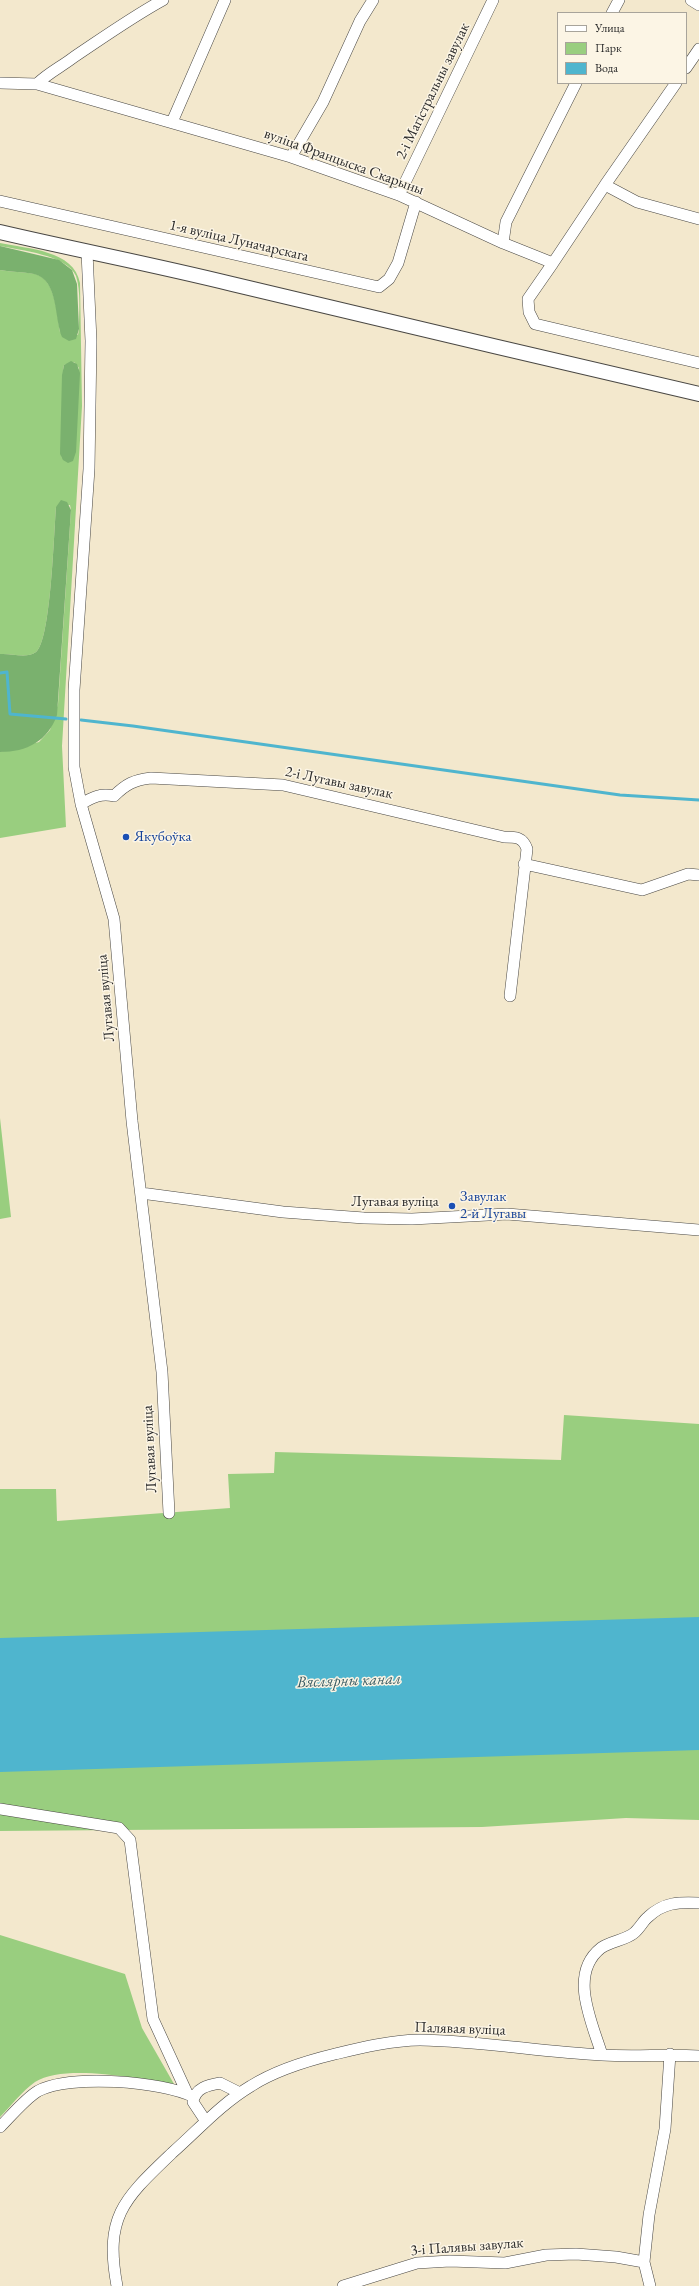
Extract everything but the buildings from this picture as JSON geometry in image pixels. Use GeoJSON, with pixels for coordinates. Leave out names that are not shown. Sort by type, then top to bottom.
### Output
{"type":"FeatureCollection","features":[{"type":"Feature","properties":{"kind":"street"},"geometry":{"type":"LineString","coordinates":[[37,84],[49,73],[72,59],[125,20],[163,0]]}},
{"type":"Feature","properties":{"kind":"street"},"geometry":{"type":"LineString","coordinates":[[172,122],[225,0]]}},
{"type":"Feature","properties":{"kind":"street"},"geometry":{"type":"LineString","coordinates":[[291,157],[323,102],[360,21],[373,0]]}},
{"type":"Feature","properties":{"kind":"street","name":"2-і Магістральны завулак"},"geometry":{"type":"LineString","coordinates":[[400,194],[493,0]]}},
{"type":"Feature","properties":{"kind":"street"},"geometry":{"type":"LineString","coordinates":[[613,12],[619,0]]}},
{"type":"Feature","properties":{"kind":"street"},"geometry":{"type":"LineString","coordinates":[[691,0],[699,5]]}},
{"type":"Feature","properties":{"kind":"street"},"geometry":{"type":"LineString","coordinates":[[687,67],[699,49]]}},
{"type":"Feature","properties":{"kind":"street","name":"вуліца Францыска Скарыны"},"geometry":{"type":"LineString","coordinates":[[0,83],[37,84],[291,157],[400,194],[503,244],[553,263]]}},
{"type":"Feature","properties":{"kind":"street"},"geometry":{"type":"LineString","coordinates":[[503,244],[506,222],[575,84]]}},
{"type":"Feature","properties":{"kind":"street"},"geometry":{"type":"LineString","coordinates":[[675,84],[528,299],[528,312],[535,324],[699,363]]}},
{"type":"Feature","properties":{"kind":"street"},"geometry":{"type":"LineString","coordinates":[[605,185],[637,202],[699,219]]}},
{"type":"Feature","properties":{"kind":"street","name":"1-я вуліца Луначарскага"},"geometry":{"type":"LineString","coordinates":[[0,201],[379,287],[389,279],[398,264],[416,202]]}},
{"type":"Feature","properties":{"kind":"street"},"geometry":{"type":"LineString","coordinates":[[0,232],[233,284],[343,312],[450,335],[699,394]]}},
{"type":"Feature","properties":{"kind":"street","name":"Лугавая вуліца"},"geometry":{"type":"LineString","coordinates":[[87,252],[92,341],[89,469],[74,698],[74,767],[81,804],[114,919],[132,1121],[162,1372],[169,1513]]}},
{"type":"Feature","properties":{"kind":"street","name":"2-і Лугавы завулак"},"geometry":{"type":"LineString","coordinates":[[81,804],[104,794],[114,796],[126,784],[137,779],[151,778],[283,785],[504,837],[518,837],[525,842],[527,849],[524,864],[510,996]]}},
{"type":"Feature","properties":{"kind":"street"},"geometry":{"type":"LineString","coordinates":[[524,864],[642,890],[688,874],[699,875]]}},
{"type":"Feature","properties":{"kind":"street","name":"Лугавая вуліца"},"geometry":{"type":"LineString","coordinates":[[141,1193],[283,1212],[364,1218],[412,1219],[507,1214],[699,1230]]}},
{"type":"Feature","properties":{"kind":"street"},"geometry":{"type":"LineString","coordinates":[[0,1809],[119,1828],[126,1833],[130,1840],[153,2019],[193,2102],[206,2120]]}},
{"type":"Feature","properties":{"kind":"street"},"geometry":{"type":"LineString","coordinates":[[602,2055],[584,1989],[584,1975],[590,1958],[603,1947],[634,1933],[659,1908],[673,1902],[699,1903]]}},
{"type":"Feature","properties":{"kind":"street","name":"Палявая вуліца"},"geometry":{"type":"LineString","coordinates":[[117,2286],[113,2265],[113,2243],[117,2218],[129,2197],[206,2120],[240,2093],[273,2074],[311,2060],[359,2049],[418,2040],[494,2044],[602,2055],[670,2054],[699,2056]]}},
{"type":"Feature","properties":{"kind":"street"},"geometry":{"type":"LineString","coordinates":[[650,2286],[644,2262],[649,2214],[665,2129],[670,2054]]}},
{"type":"Feature","properties":{"kind":"street"},"geometry":{"type":"LineString","coordinates":[[0,2127],[37,2092],[65,2082],[98,2080],[190,2095],[200,2089],[220,2083],[240,2093]]}},
{"type":"Feature","properties":{"kind":"street","name":"3-і Палявы завулак"},"geometry":{"type":"LineString","coordinates":[[343,2286],[417,2263],[450,2261],[505,2263],[546,2255],[576,2254],[616,2257],[644,2262]]}},
{"type":"Feature","properties":{"kind":"green space"},"geometry":{"type":"Polygon","coordinates":[[[0,243],[48,253],[59,257],[69,264],[76,272],[80,283],[82,406],[62,746],[66,827],[0,838],[0,752],[39,742],[50,730],[58,704],[71,510],[70,505],[56,507],[51,584],[45,628],[41,644],[36,652],[28,655],[0,654],[0,270],[35,274],[42,277],[51,290],[54,298],[60,332],[78,335],[79,288],[76,276],[71,269],[63,263],[42,255],[0,246],[0,243]],[[74,362],[64,365],[61,458],[79,368],[74,362]]]}},
{"type":"Feature","properties":{"kind":"green space"},"geometry":{"type":"Polygon","coordinates":[[[0,246],[59,260],[72,270],[77,284],[79,329],[76,339],[69,341],[62,337],[52,292],[48,284],[42,278],[34,274],[0,270],[0,246]]]}},
{"type":"Feature","properties":{"kind":"green space"},"geometry":{"type":"Polygon","coordinates":[[[71,361],[77,364],[80,373],[76,452],[73,461],[68,463],[63,460],[60,454],[62,375],[64,365],[71,361]]]}},
{"type":"Feature","properties":{"kind":"green space"},"geometry":{"type":"Polygon","coordinates":[[[61,500],[67,502],[71,510],[57,715],[48,732],[35,743],[19,750],[0,752],[0,654],[28,655],[36,652],[41,644],[45,628],[51,584],[56,507],[61,500]]]}},
{"type":"Feature","properties":{"kind":"green space"},"geometry":{"type":"Polygon","coordinates":[[[0,1118],[11,1217],[0,1219],[0,1118]]]}},
{"type":"Feature","properties":{"kind":"green space"},"geometry":{"type":"Polygon","coordinates":[[[564,1415],[699,1424],[699,1820],[626,1818],[482,1827],[0,1831],[0,1489],[56,1489],[57,1521],[230,1508],[228,1474],[274,1473],[275,1452],[561,1460],[564,1415]]]}},
{"type":"Feature","properties":{"kind":"green space"},"geometry":{"type":"Polygon","coordinates":[[[0,1935],[125,1974],[142,2028],[174,2084],[103,2074],[83,2073],[48,2076],[30,2086],[0,2117],[0,1935]]]}},
{"type":"Feature","properties":{"kind":"water","name":"Вяслярны канал"},"geometry":{"type":"Polygon","coordinates":[[[699,1617],[699,1750],[0,1772],[0,1638],[699,1617]]]}},
{"type":"Feature","properties":{"kind":"waterway"},"geometry":{"type":"LineString","coordinates":[[0,673],[7,672],[10,714],[66,719]]}},
{"type":"Feature","properties":{"kind":"waterway"},"geometry":{"type":"LineString","coordinates":[[81,720],[133,726],[620,795],[699,800]]}},
{"type":"Feature","properties":{"kind":"place","name":"Якубоўка"},"geometry":{"type":"Point","coordinates":[126,837]}},
{"type":"Feature","properties":{"kind":"place","name":"Завулак 2-й Лугавы"},"geometry":{"type":"Point","coordinates":[452,1206]}}]}
